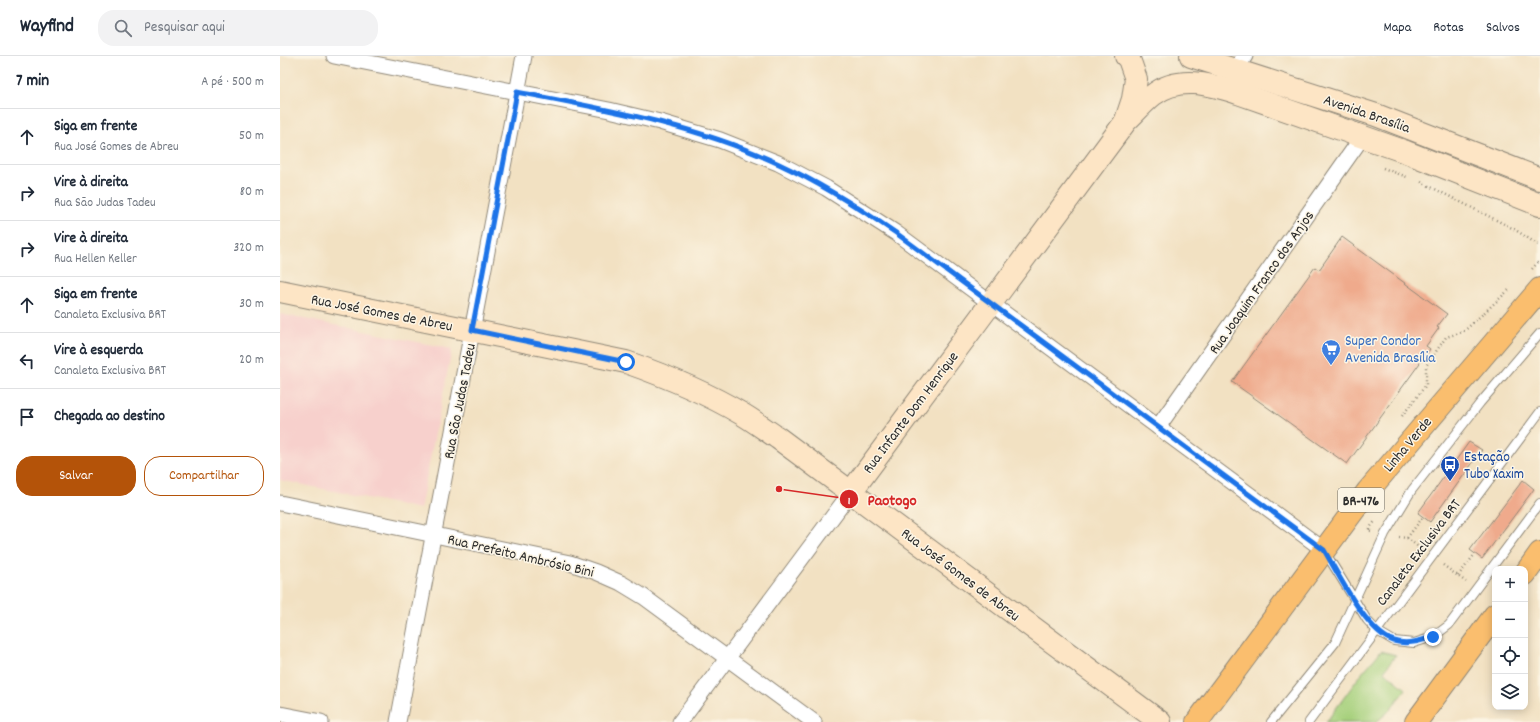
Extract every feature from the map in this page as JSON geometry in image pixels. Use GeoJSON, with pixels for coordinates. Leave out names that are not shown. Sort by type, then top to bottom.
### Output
{"type":"FeatureCollection","features":[{"type":"Feature","properties":{"kind":"highway","name":"Linha Verde"},"geometry":{"type":"LineString","coordinates":[[1197,722],[1368,491],[1534,281]]}},
{"type":"Feature","properties":{"kind":"highway"},"geometry":{"type":"LineString","coordinates":[[1528,570],[1540,553]]}},
{"type":"Feature","properties":{"kind":"highway"},"geometry":{"type":"LineString","coordinates":[[1416,722],[1492,618]]}},
{"type":"Feature","properties":{"kind":"main road","name":"Rua Infante Dom Henrique"},"geometry":{"type":"LineString","coordinates":[[1126,56],[1129,59],[1136,79],[1133,99],[1126,121]]}},
{"type":"Feature","properties":{"kind":"main road","name":"Avenida Brasília"},"geometry":{"type":"LineString","coordinates":[[1191,56],[1240,63],[1540,179]]}},
{"type":"Feature","properties":{"kind":"main road","name":"Rua Infante Dom Henrique"},"geometry":{"type":"LineString","coordinates":[[851,492],[1126,121],[1153,95],[1170,85],[1193,82],[1214,85]]}},
{"type":"Feature","properties":{"kind":"main road","name":"Avenida Brasília"},"geometry":{"type":"LineString","coordinates":[[1214,85],[1363,136],[1540,205]]}},
{"type":"Feature","properties":{"kind":"main road","name":"Rua José Gomes de Abreu"},"geometry":{"type":"LineString","coordinates":[[280,291],[619,360],[661,374],[703,393],[742,414],[778,438],[1160,722]]}},
{"type":"Feature","properties":{"kind":"street"},"geometry":{"type":"LineString","coordinates":[[334,56],[660,122],[720,140],[778,163],[826,188],[865,212],[991,303],[1324,550]]}},
{"type":"Feature","properties":{"kind":"street","name":"Rua São Judas Tadeu"},"geometry":{"type":"LineString","coordinates":[[398,722],[524,56]]}},
{"type":"Feature","properties":{"kind":"street","name":"Rua Joaquim Franco dos Anjos"},"geometry":{"type":"LineString","coordinates":[[1158,427],[1363,136]]}},
{"type":"Feature","properties":{"kind":"street","name":"Rua Infante Dom Henrique"},"geometry":{"type":"LineString","coordinates":[[680,722],[851,492]]}},
{"type":"Feature","properties":{"kind":"street","name":"Rua Prefeito Ambrósio Bini"},"geometry":{"type":"LineString","coordinates":[[280,502],[543,557],[596,572],[621,583],[644,598],[814,722]]}},
{"type":"Feature","properties":{"kind":"street"},"geometry":{"type":"LineString","coordinates":[[280,714],[321,722]]}},
{"type":"Feature","properties":{"kind":"lane","name":"Canaleta Exclusiva BRT"},"geometry":{"type":"LineString","coordinates":[[1271,722],[1335,643],[1385,534],[1412,490],[1480,403],[1540,334]]}},
{"type":"Feature","properties":{"kind":"lane","name":"Canaleta Exclusiva BRT"},"geometry":{"type":"LineString","coordinates":[[1309,722],[1540,412]]}},
{"type":"Feature","properties":{"kind":"lane","name":"Canaleta Exclusiva BRT"},"geometry":{"type":"LineString","coordinates":[[1324,550],[1367,620],[1377,631],[1394,641],[1414,643],[1433,637],[1449,625],[1540,503]]}},
{"type":"Feature","properties":{"kind":"path"},"geometry":{"type":"LineString","coordinates":[[1351,155],[1411,178]]}},
{"type":"Feature","properties":{"kind":"path"},"geometry":{"type":"LineString","coordinates":[[1418,181],[1514,229],[1540,246]]}},
{"type":"Feature","properties":{"kind":"path"},"geometry":{"type":"LineString","coordinates":[[1534,281],[1540,260]]}},
{"type":"Feature","properties":{"kind":"path"},"geometry":{"type":"LineString","coordinates":[[1426,366],[1446,338],[1463,332],[1512,288]]}},
{"type":"Feature","properties":{"kind":"path"},"geometry":{"type":"LineString","coordinates":[[1407,538],[1423,517]]}},
{"type":"Feature","properties":{"kind":"path"},"geometry":{"type":"LineString","coordinates":[[1458,576],[1474,554]]}},
{"type":"Feature","properties":{"kind":"shaded area"},"geometry":{"type":"Polygon","coordinates":[[[280,314],[452,349],[420,509],[280,480],[280,314]]]}},
{"type":"Feature","properties":{"kind":"green space"},"geometry":{"type":"Polygon","coordinates":[[[1381,651],[1396,655],[1384,671],[1406,689],[1387,713],[1376,722],[1326,722],[1362,673],[1381,651]]]}},
{"type":"Feature","properties":{"kind":"building","name":"Super Condor Avenida Brasília"},"geometry":{"type":"Polygon","coordinates":[[[1342,237],[1447,314],[1437,327],[1439,328],[1426,346],[1430,349],[1347,464],[1232,382],[1315,267],[1319,270],[1342,237]]]}},
{"type":"Feature","properties":{"kind":"building","name":"Estação Tubo Xaxim"},"geometry":{"type":"Polygon","coordinates":[[[1469,442],[1482,450],[1430,522],[1418,513],[1469,442]]]}},
{"type":"Feature","properties":{"kind":"building","name":"Estação Tubo Xaxim"},"geometry":{"type":"Polygon","coordinates":[[[1523,480],[1534,489],[1482,559],[1470,550],[1523,480]]]}},
{"type":"Feature","properties":{"kind":"place","name":"Super Condor Avenida Brasília"},"geometry":{"type":"Point","coordinates":[1331,366]}},
{"type":"Feature","properties":{"kind":"place","name":"Estação Tubo Xaxim"},"geometry":{"type":"Point","coordinates":[1450,482]}},
{"type":"Feature","properties":{"kind":"place","name":"Paotogo"},"geometry":{"type":"Point","coordinates":[779,489]}},
{"type":"Feature","properties":{"kind":"route"},"geometry":{"type":"LineString","coordinates":[[626,362],[472,330],[517,92],[609,110],[660,122],[720,140],[778,163],[826,188],[896,233],[1324,550],[1367,620],[1377,631],[1394,641],[1414,643],[1433,637]]}}]}
